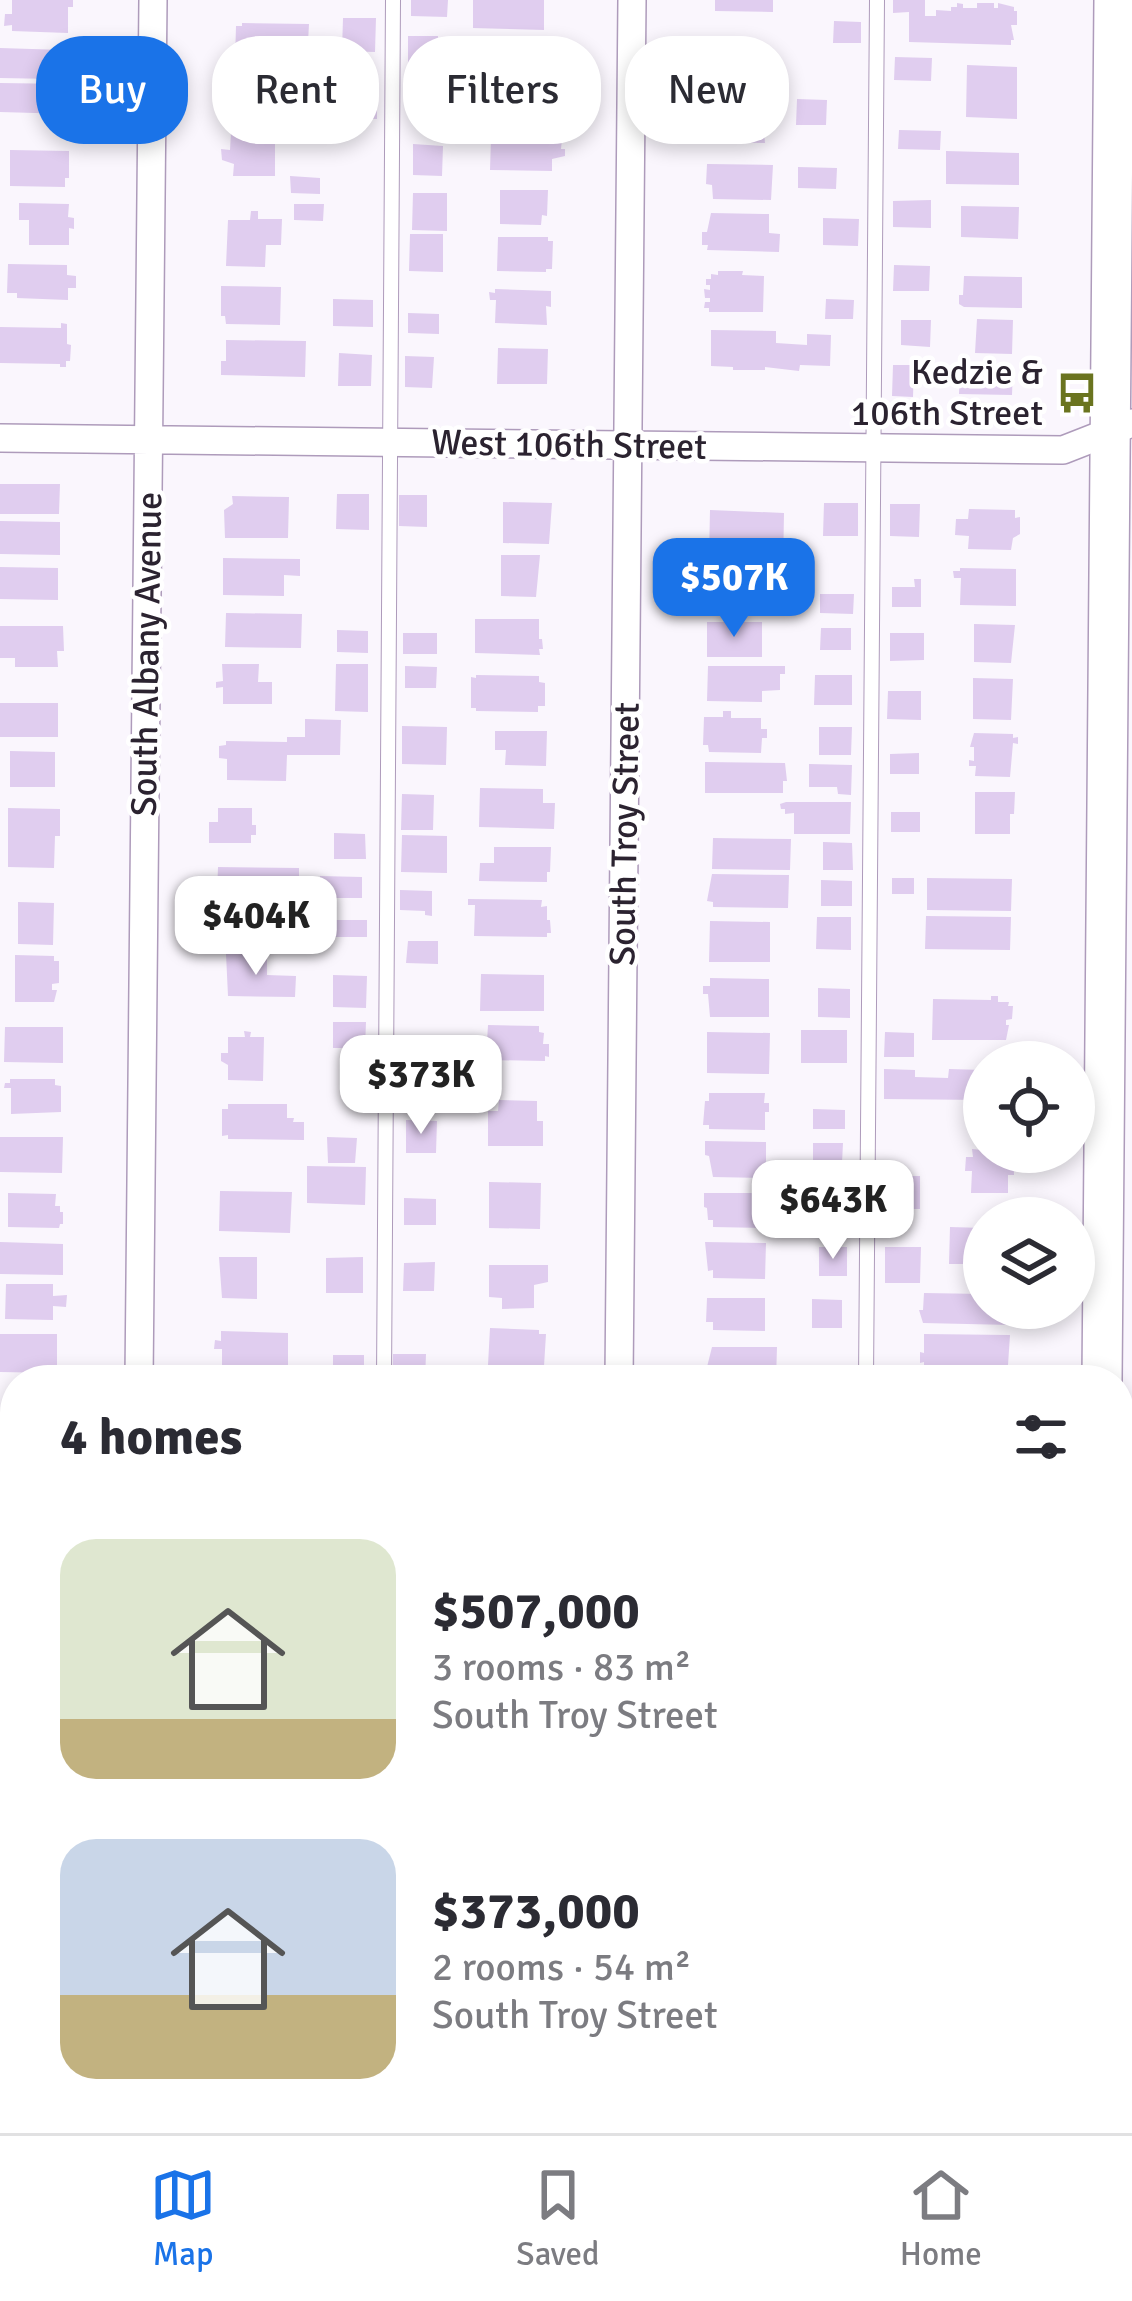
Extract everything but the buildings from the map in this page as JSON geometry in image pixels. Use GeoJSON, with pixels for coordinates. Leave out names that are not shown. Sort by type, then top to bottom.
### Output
{"type":"FeatureCollection","features":[{"type":"Feature","properties":{"kind":"main road"},"geometry":{"type":"LineString","coordinates":[[1103,1365],[1119,959],[1121,428],[1114,0]]}},
{"type":"Feature","properties":{"kind":"street","name":"South Albany Avenue"},"geometry":{"type":"LineString","coordinates":[[139,1365],[153,0]]}},
{"type":"Feature","properties":{"kind":"street","name":"South Troy Street"},"geometry":{"type":"LineString","coordinates":[[620,1365],[632,0]]}},
{"type":"Feature","properties":{"kind":"street","name":"West 106th Street"},"geometry":{"type":"LineString","coordinates":[[0,438],[1063,450],[1121,428]]}},
{"type":"Feature","properties":{"kind":"lane"},"geometry":{"type":"LineString","coordinates":[[384,1365],[393,0]]}},
{"type":"Feature","properties":{"kind":"lane"},"geometry":{"type":"LineString","coordinates":[[866,1365],[877,0]]}},
{"type":"Feature","properties":{"kind":"place","name":"Kedzie & 106th Street"},"geometry":{"type":"Point","coordinates":[1077,393]}}]}
